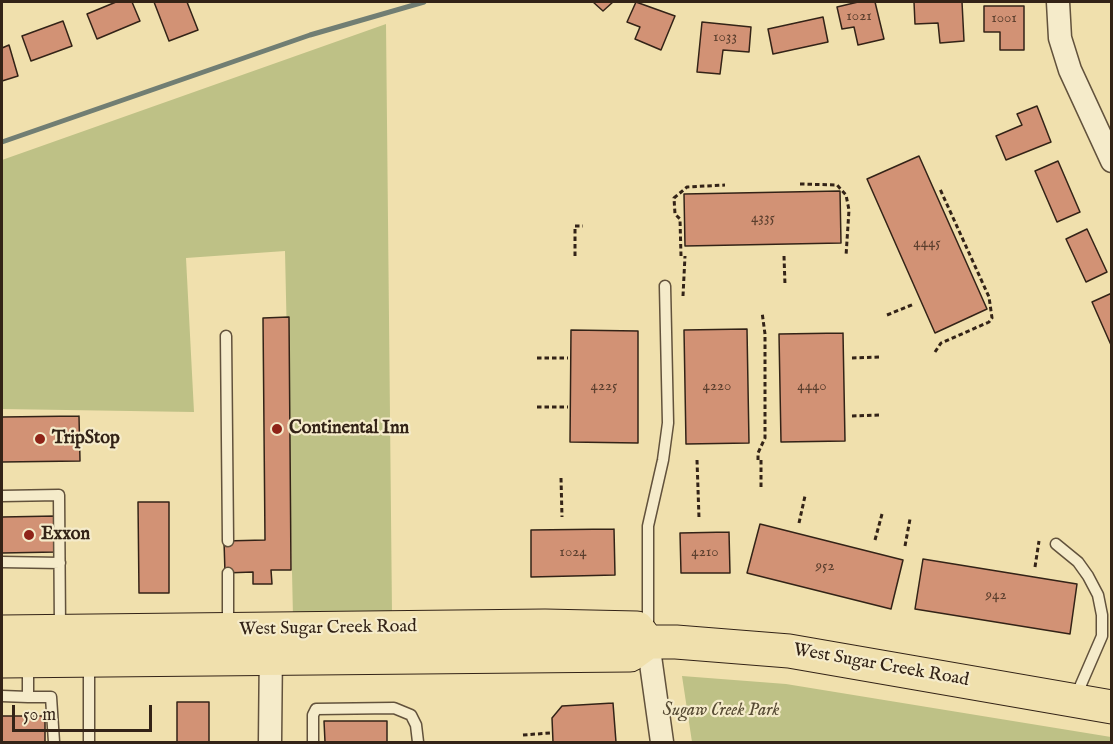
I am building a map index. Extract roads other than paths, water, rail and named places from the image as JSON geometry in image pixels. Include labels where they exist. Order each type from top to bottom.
[{"type":"main road","name":"West Sugar Creek Road","points":[[2,632],[228,630],[271,644]]},
{"type":"main road","name":"West Sugar Creek Road","points":[[15,661],[89,660],[271,644],[630,655],[648,642],[789,651],[1112,707]]},
{"type":"street","points":[[1058,2],[1060,38],[1070,70],[1112,161]]},
{"type":"street","points":[[648,642],[662,742]]},
{"type":"street","points":[[270,742],[271,644]]},
{"type":"lane","points":[[648,642],[648,526],[663,460],[668,423],[665,286]]},
{"type":"lane","points":[[226,336],[228,541]]},
{"type":"lane","points":[[2,496],[59,495],[60,631]]},
{"type":"lane","points":[[1056,544],[1078,562],[1088,576],[1098,595],[1102,615],[1102,636],[1074,699]]},
{"type":"lane","points":[[2,562],[60,563]]},
{"type":"lane","points":[[228,573],[228,630]]},
{"type":"lane","points":[[89,660],[89,742]]},
{"type":"lane","points":[[15,661],[28,697]]},
{"type":"lane","points":[[2,696],[51,697],[54,742]]},
{"type":"lane","points":[[313,742],[313,715],[316,709],[394,708],[411,715],[416,725],[418,742]]},
{"type":"waterway","points":[[2,142],[310,35],[424,2]]},
{"type":"place","name":"Continental Inn","points":[[277,429]]},
{"type":"place","name":"TripStop","points":[[40,439]]},
{"type":"place","name":"Exxon","points":[[29,535]]},
{"type":"park label","name":"Sugaw Creek Park","points":[[721,711]]}]
